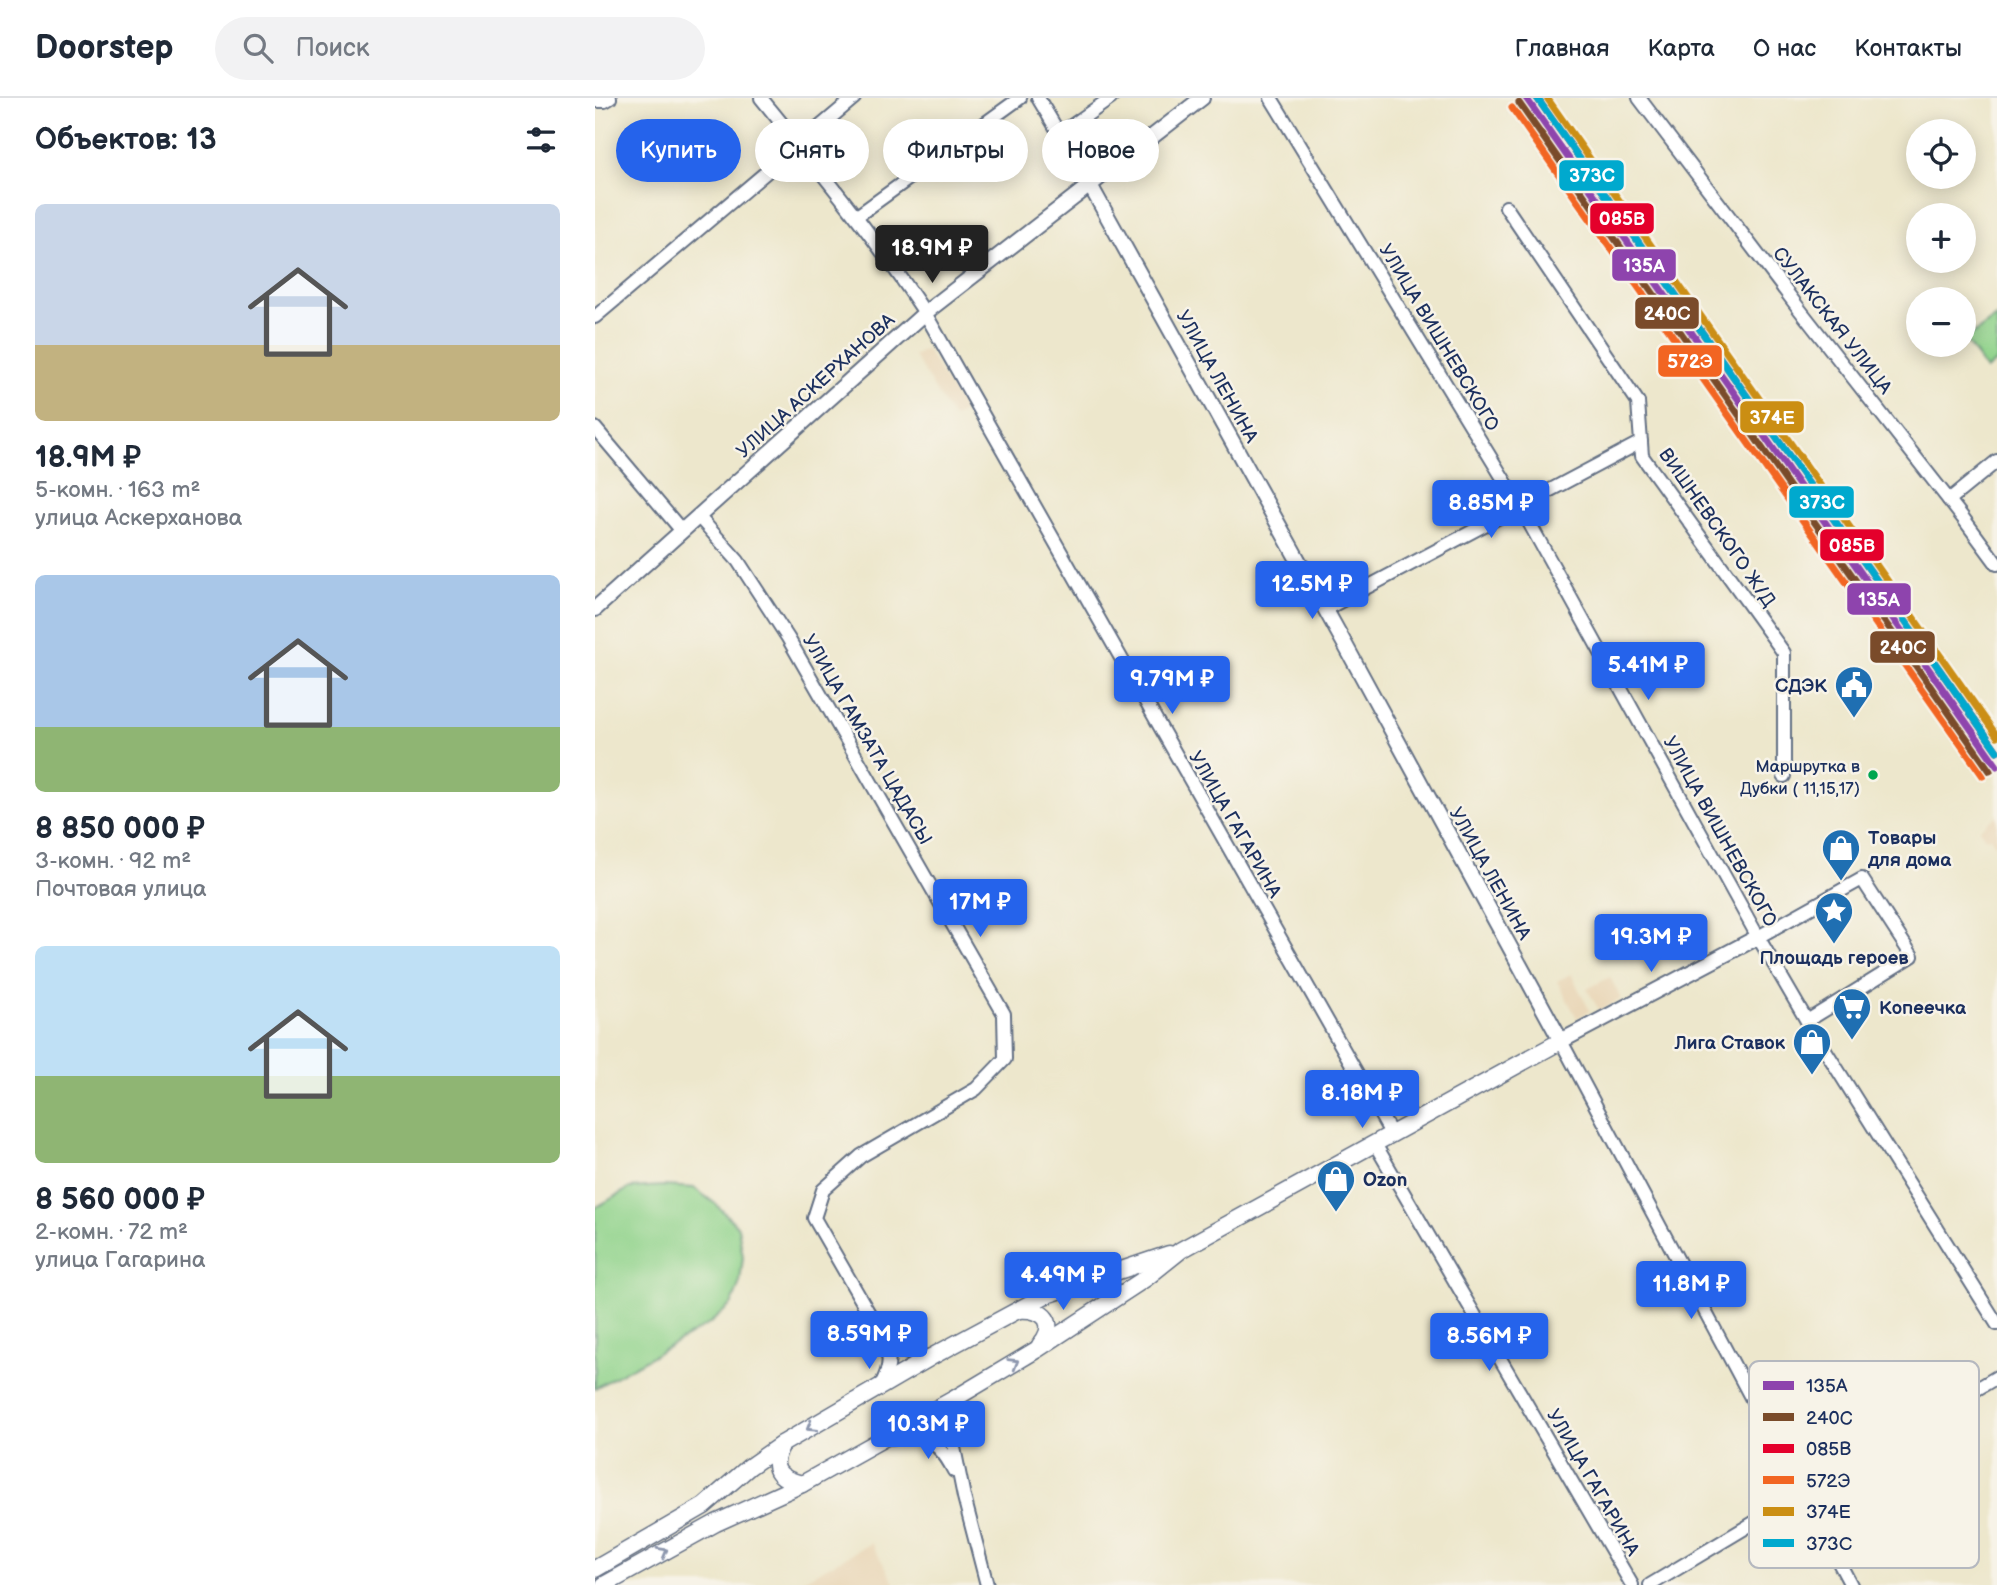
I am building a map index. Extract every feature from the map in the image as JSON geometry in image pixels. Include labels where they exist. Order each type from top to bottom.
[{"type":"main road","points":[[604,1585],[716,1523],[802,1485],[954,1399],[1036,1350],[1146,1278],[1181,1250],[1561,1041]]},
{"type":"main road","points":[[595,1569],[704,1506],[749,1467],[782,1444],[881,1385],[1044,1296],[1181,1250]]},
{"type":"main road","points":[[1019,1310],[1041,1312],[1047,1320],[1049,1329],[1046,1338],[1036,1350]]},
{"type":"main road","points":[[782,1444],[775,1456],[775,1466],[786,1480],[802,1485]]},
{"type":"street","points":[[595,101],[610,98]]},
{"type":"street","name":"УЛИЦА ГАГАРИНА","points":[[761,98],[778,119]]},
{"type":"street","points":[[828,119],[854,98]]},
{"type":"street","points":[[857,216],[1020,98]]},
{"type":"street","points":[[1038,98],[1051,119]]},
{"type":"street","points":[[1081,119],[1111,98]]},
{"type":"street","name":"УЛИЦА АСКЕРХАНОВА","points":[[595,609],[925,313],[1202,98]]},
{"type":"street","name":"УЛИЦА ВИШНЕВСКОГО","points":[[1271,98],[1520,506],[1807,1021],[1997,1324]]},
{"type":"street","name":"СУЛАКСКАЯ УЛИЦА","points":[[1639,98],[1997,564]]},
{"type":"street","points":[[595,317],[755,181]]},
{"type":"street","name":"УЛИЦА ГАГАРИНА","points":[[829,182],[894,265],[925,313],[1392,1135]]},
{"type":"street","name":"УЛИЦА ЛЕНИНА","points":[[1090,185],[1561,1041],[1749,1395]]},
{"type":"street","name":"ВИШНЕВСКОГО Ж/Д","points":[[1506,207],[1638,402],[1642,456],[1784,653],[1784,776]]},
{"type":"street","points":[[595,428],[682,531]]},
{"type":"street","points":[[1325,609],[1641,442]]},
{"type":"street","points":[[1949,500],[1997,460]]},
{"type":"street","name":"УЛИЦА ГАМЗАТА ЦАДАСЫ","points":[[698,516],[739,561],[788,638],[1004,1014],[1005,1059],[976,1089],[861,1156],[823,1190],[814,1218],[882,1336]]},
{"type":"street","points":[[1561,1041],[1862,879],[1912,956],[1807,1021]]},
{"type":"street","name":"УЛИЦА ГАГАРИНА","points":[[1375,1144],[1632,1585]]},
{"type":"street","points":[[882,1336],[900,1350],[917,1356],[932,1357]]},
{"type":"street","points":[[881,1385],[889,1371],[890,1356],[882,1336]]},
{"type":"street","points":[[1979,1388],[1997,1377]]},
{"type":"street","points":[[954,1399],[949,1423],[964,1497],[987,1585]]},
{"type":"street","points":[[882,1439],[915,1436],[939,1448],[948,1458],[964,1497]]},
{"type":"street","points":[[1650,1585],[1749,1525]]},
{"type":"street","name":"УЛИЦА ЛЕНИНА","points":[[1842,1568],[1851,1585]]},
{"type":"shaded area","points":[[926,349],[964,411],[953,418],[914,356]]},
{"type":"shaded area","points":[[1997,816],[1997,847],[1990,837],[1986,839],[1979,829]]},
{"type":"shaded area","points":[[1752,869],[1775,912],[1757,922],[1733,879]]},
{"type":"shaded area","points":[[1571,974],[1590,1011],[1577,1018],[1557,981]]},
{"type":"shaded area","points":[[1610,977],[1621,999],[1599,1010],[1587,989]]},
{"type":"shaded area","points":[[871,1543],[896,1585],[794,1585]]},
{"type":"green space","points":[[1997,317],[1997,361],[1986,370],[1976,356],[1976,332]]},
{"type":"green space","points":[[630,1188],[694,1188],[717,1205],[738,1227],[743,1257],[740,1282],[732,1304],[709,1324],[595,1388],[595,1208]]},
{"type":"transit line","name":"135А","points":[[1526,98],[1997,766]]},
{"type":"transit line","name":"085В","points":[[1537,98],[1997,751]]},
{"type":"transit line","name":"373C","points":[[1537,98],[1997,751]]},
{"type":"transit line","name":"374Е","points":[[1547,98],[1997,736]]},
{"type":"transit line","name":"240С","points":[[1519,103],[1990,771]]},
{"type":"transit line","name":"572Э","points":[[1512,108],[1983,776]]},
{"type":"place","name":"СДЭК","points":[[1854,719]]},
{"type":"place","name":"Маршрутка в Дубки ( 11,15,17)","points":[[1873,775]]},
{"type":"place","name":"Товары для дома","points":[[1841,882]]},
{"type":"place","name":"Площадь героев","points":[[1834,945]]},
{"type":"place","name":"Копеечка","points":[[1852,1041]]},
{"type":"place","name":"Лига Ставок","points":[[1812,1076]]},
{"type":"place","name":"Ozon","points":[[1336,1213]]}]
